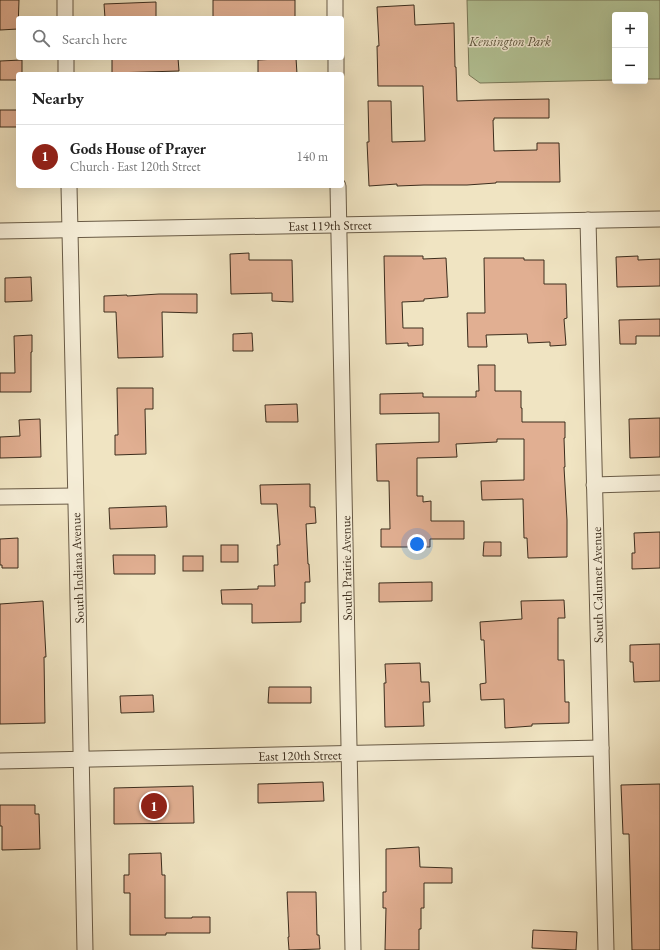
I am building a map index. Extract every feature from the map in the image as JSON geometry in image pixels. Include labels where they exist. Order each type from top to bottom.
[{"type":"street","points":[[65,0],[65,16]]},
{"type":"street","points":[[335,0],[335,16]]},
{"type":"street","points":[[66,60],[66,72]]},
{"type":"street","points":[[336,60],[336,72]]},
{"type":"street","name":"South Indiana Avenue","points":[[69,188],[85,950]]},
{"type":"street","name":"South Prairie Avenue","points":[[338,188],[354,950]]},
{"type":"street","name":"East 119th Street","points":[[0,231],[660,219]]},
{"type":"street","name":"South Calumet Avenue","points":[[588,220],[606,950]]},
{"type":"street","points":[[594,485],[660,483]]},
{"type":"street","points":[[0,497],[75,496]]},
{"type":"street","name":"East 120th Street","points":[[0,761],[601,748]]},
{"type":"green space","name":"Kensington Park","points":[[467,0],[660,0],[660,79],[648,79],[648,12],[612,12],[612,80],[480,83],[469,75]]},
{"type":"building","points":[[0,0],[19,0],[18,16],[16,16],[16,29],[0,30]]},
{"type":"building","points":[[213,0],[295,0],[295,16],[213,16]]},
{"type":"building","points":[[156,2],[156,16],[105,16],[104,4]]},
{"type":"building","points":[[414,5],[415,25],[454,23],[457,101],[549,99],[549,118],[494,118],[494,151],[537,150],[537,143],[559,143],[560,182],[496,182],[467,185],[397,186],[397,184],[369,186],[367,142],[369,142],[368,101],[391,101],[392,142],[425,141],[423,86],[378,86],[377,46],[379,46],[377,7]]},
{"type":"building","points":[[22,60],[22,72],[16,72],[16,80],[0,80],[0,61]]},
{"type":"building","points":[[112,60],[178,60],[179,71],[112,72]]},
{"type":"building","points":[[258,60],[296,60],[297,72],[258,72]]},
{"type":"building","points":[[0,110],[16,110],[16,127],[0,127]]},
{"type":"building","points":[[249,253],[249,260],[292,260],[293,302],[272,301],[272,293],[231,294],[230,254]]},
{"type":"building","points":[[384,256],[423,256],[423,259],[446,258],[448,297],[424,299],[424,301],[402,302],[403,328],[423,328],[423,345],[408,346],[408,343],[386,344]]},
{"type":"building","points":[[638,256],[638,260],[660,259],[660,286],[617,287],[616,257]]},
{"type":"building","points":[[484,258],[524,258],[524,260],[544,260],[544,284],[566,284],[567,318],[564,319],[566,345],[550,346],[550,342],[528,343],[527,334],[486,335],[487,347],[468,347],[467,313],[485,313]]},
{"type":"building","points":[[31,277],[32,301],[5,302],[5,278]]},
{"type":"building","points":[[197,294],[197,313],[162,312],[163,357],[118,358],[116,312],[104,312],[104,296]]},
{"type":"building","points":[[660,319],[660,336],[636,336],[636,344],[620,344],[619,320]]},
{"type":"building","points":[[252,333],[253,351],[233,351],[233,334]]},
{"type":"building","points":[[32,335],[31,392],[0,392],[0,373],[15,373],[14,336]]},
{"type":"building","points":[[478,365],[495,365],[495,391],[521,391],[522,422],[565,422],[564,467],[567,520],[567,557],[528,558],[527,538],[524,538],[523,499],[482,500],[481,481],[524,480],[524,439],[497,439],[497,442],[456,444],[457,457],[417,458],[417,496],[423,496],[423,502],[431,501],[431,521],[464,521],[464,539],[430,539],[430,547],[381,547],[381,529],[390,529],[389,481],[377,481],[376,444],[439,442],[439,413],[380,414],[380,394],[423,393],[423,397],[476,397],[476,391],[479,391]]},
{"type":"building","points":[[117,388],[153,388],[153,409],[145,409],[146,454],[115,455],[115,435],[118,435]]},
{"type":"building","points":[[297,404],[298,422],[266,422],[265,405]]},
{"type":"building","points":[[660,418],[660,457],[630,458],[629,419]]},
{"type":"building","points":[[40,419],[41,457],[0,458],[0,437],[20,436],[19,420]]},
{"type":"building","points":[[310,484],[310,507],[315,507],[316,523],[306,524],[310,582],[305,582],[305,603],[301,603],[301,622],[252,623],[252,604],[222,604],[221,590],[258,589],[258,586],[275,586],[274,565],[278,565],[277,545],[280,545],[277,504],[261,504],[260,485]]},
{"type":"building","points":[[166,506],[167,527],[110,529],[109,508]]},
{"type":"building","points":[[660,532],[660,568],[632,569],[632,553],[635,553],[634,533]]},
{"type":"building","points":[[18,538],[18,568],[2,568],[2,565],[0,565],[0,539]]},
{"type":"building","points":[[484,542],[501,542],[501,556],[483,556]]},
{"type":"building","points":[[221,545],[238,545],[238,562],[221,562]]},
{"type":"building","points":[[113,555],[155,555],[155,574],[114,574]]},
{"type":"building","points":[[183,556],[203,556],[203,571],[183,571]]},
{"type":"building","points":[[432,582],[432,601],[379,602],[379,583]]},
{"type":"building","points":[[564,600],[565,618],[558,618],[558,660],[564,660],[565,702],[569,702],[569,723],[532,724],[532,726],[505,728],[504,699],[481,700],[480,684],[486,683],[484,640],[481,640],[480,622],[522,619],[521,601]]},
{"type":"building","points":[[43,601],[46,657],[44,657],[45,723],[0,724],[0,604]]},
{"type":"building","points":[[660,644],[660,681],[634,682],[633,662],[630,662],[630,645]]},
{"type":"building","points":[[420,663],[421,682],[429,682],[430,702],[423,702],[424,726],[385,727],[385,664]]},
{"type":"building","points":[[269,687],[311,687],[311,703],[268,703]]},
{"type":"building","points":[[153,695],[154,712],[121,713],[120,696]]},
{"type":"building","points":[[323,782],[324,801],[258,803],[258,784]]},
{"type":"building","points":[[660,784],[660,950],[632,950],[629,834],[623,834],[621,785]]},
{"type":"building","points":[[193,786],[194,823],[114,824],[114,788]]},
{"type":"building","points":[[0,805],[35,805],[35,814],[39,814],[40,849],[2,850]]},
{"type":"building","points":[[419,847],[420,867],[452,868],[452,883],[424,883],[424,908],[421,908],[419,950],[385,950],[386,908],[383,908],[383,892],[386,892],[386,849]]},
{"type":"building","points":[[161,853],[162,875],[165,875],[165,918],[210,917],[210,933],[130,935],[130,893],[124,893],[124,875],[129,875],[129,854]]},
{"type":"building","points":[[287,892],[316,892],[317,935],[319,935],[320,949],[289,950]]},
{"type":"building","points":[[533,930],[577,932],[576,950],[532,948]]},
{"type":"place","name":"Gods House of Prayer","points":[[154,806]]}]
